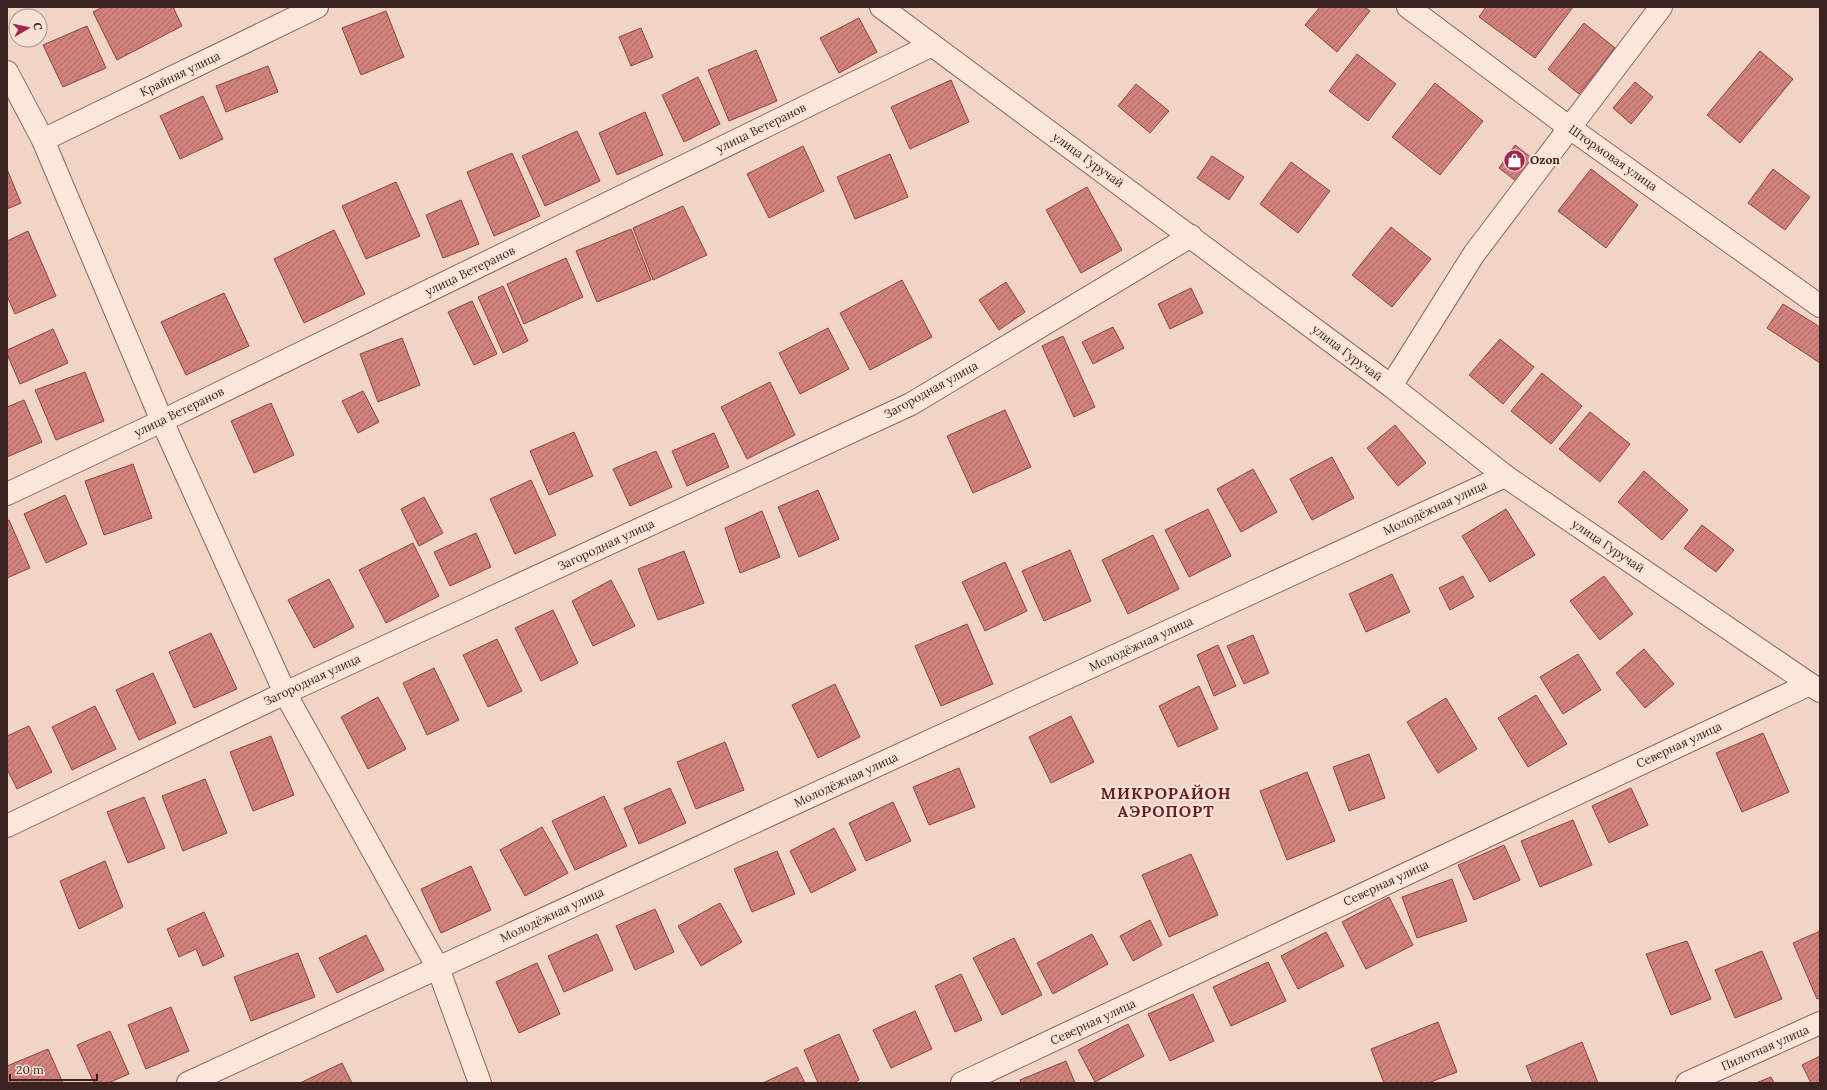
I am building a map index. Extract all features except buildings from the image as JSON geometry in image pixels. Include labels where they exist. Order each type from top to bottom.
[{"type":"street","name":"Крайняя улица","points":[[43,140],[317,7]]},
{"type":"street","name":"улица Гуручай","points":[[881,7],[1391,386],[1505,476],[1815,688]]},
{"type":"street","name":"Штормовая улица","points":[[1408,7],[1570,128],[1820,306]]},
{"type":"street","points":[[1391,386],[1474,254],[1661,7]]},
{"type":"street","name":"улица Ветеранов","points":[[7,494],[162,421],[932,45]]},
{"type":"street","points":[[7,72],[43,140],[162,421],[285,693],[438,968],[480,1083]]},
{"type":"street","name":"Загородная улица","points":[[7,826],[285,693],[911,404],[1191,236]]},
{"type":"street","name":"Молодёжная улица","points":[[188,1083],[1505,476]]},
{"type":"street","name":"Северная улица","points":[[962,1083],[1815,688]]},
{"type":"street","name":"Пилотная улица","points":[[1687,1083],[1820,1023]]},
{"type":"place","name":"Ozon","points":[[1515,160]]},
{"type":"district","name":"МИКРОРАЙОН АЭРОПОРТ","points":[[1166,802]]}]
